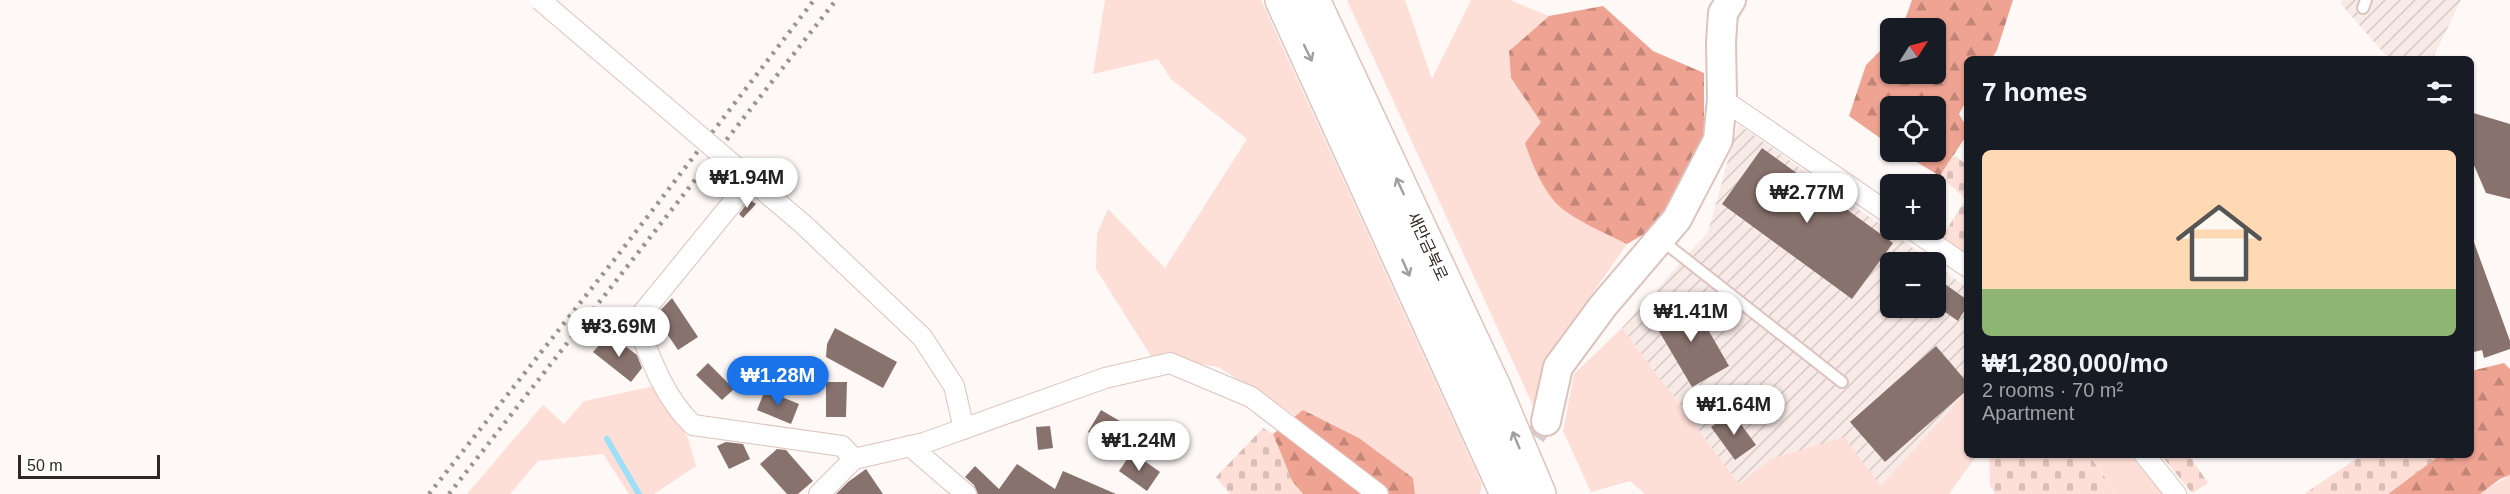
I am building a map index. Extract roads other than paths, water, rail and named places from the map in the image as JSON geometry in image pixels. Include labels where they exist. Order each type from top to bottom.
[{"type":"highway","name":"새만금북로","points":[[1282,0],[1507,494]]},
{"type":"highway","name":"새만금북로","points":[[1313,0],[1493,385],[1539,494]]},
{"type":"street","points":[[540,0],[804,225],[922,337],[954,386],[964,429]]},
{"type":"street","points":[[1546,421],[1558,366],[1603,306],[1677,219],[1718,140],[1722,99],[1721,42],[1724,13],[1731,0]]},
{"type":"street","points":[[1722,99],[1880,207]]},
{"type":"street","points":[[751,180],[636,321],[655,369],[681,414],[693,425],[842,446],[854,459]]},
{"type":"street","points":[[1928,240],[1964,265]]},
{"type":"street","points":[[819,494],[854,459],[910,446],[964,429],[1105,378],[1170,363],[1251,398],[1378,494]]},
{"type":"street","points":[[910,446],[966,494]]},
{"type":"street","points":[[2147,458],[2176,494]]},
{"type":"lane","points":[[1660,239],[1842,382]]},
{"type":"waterway","points":[[607,439],[639,494]]},
{"type":"tunnel","points":[[1518,461],[1546,421]]},
{"type":"railway","points":[[429,494],[618,255],[814,0]]},
{"type":"railway","points":[[449,494],[836,0]]}]
